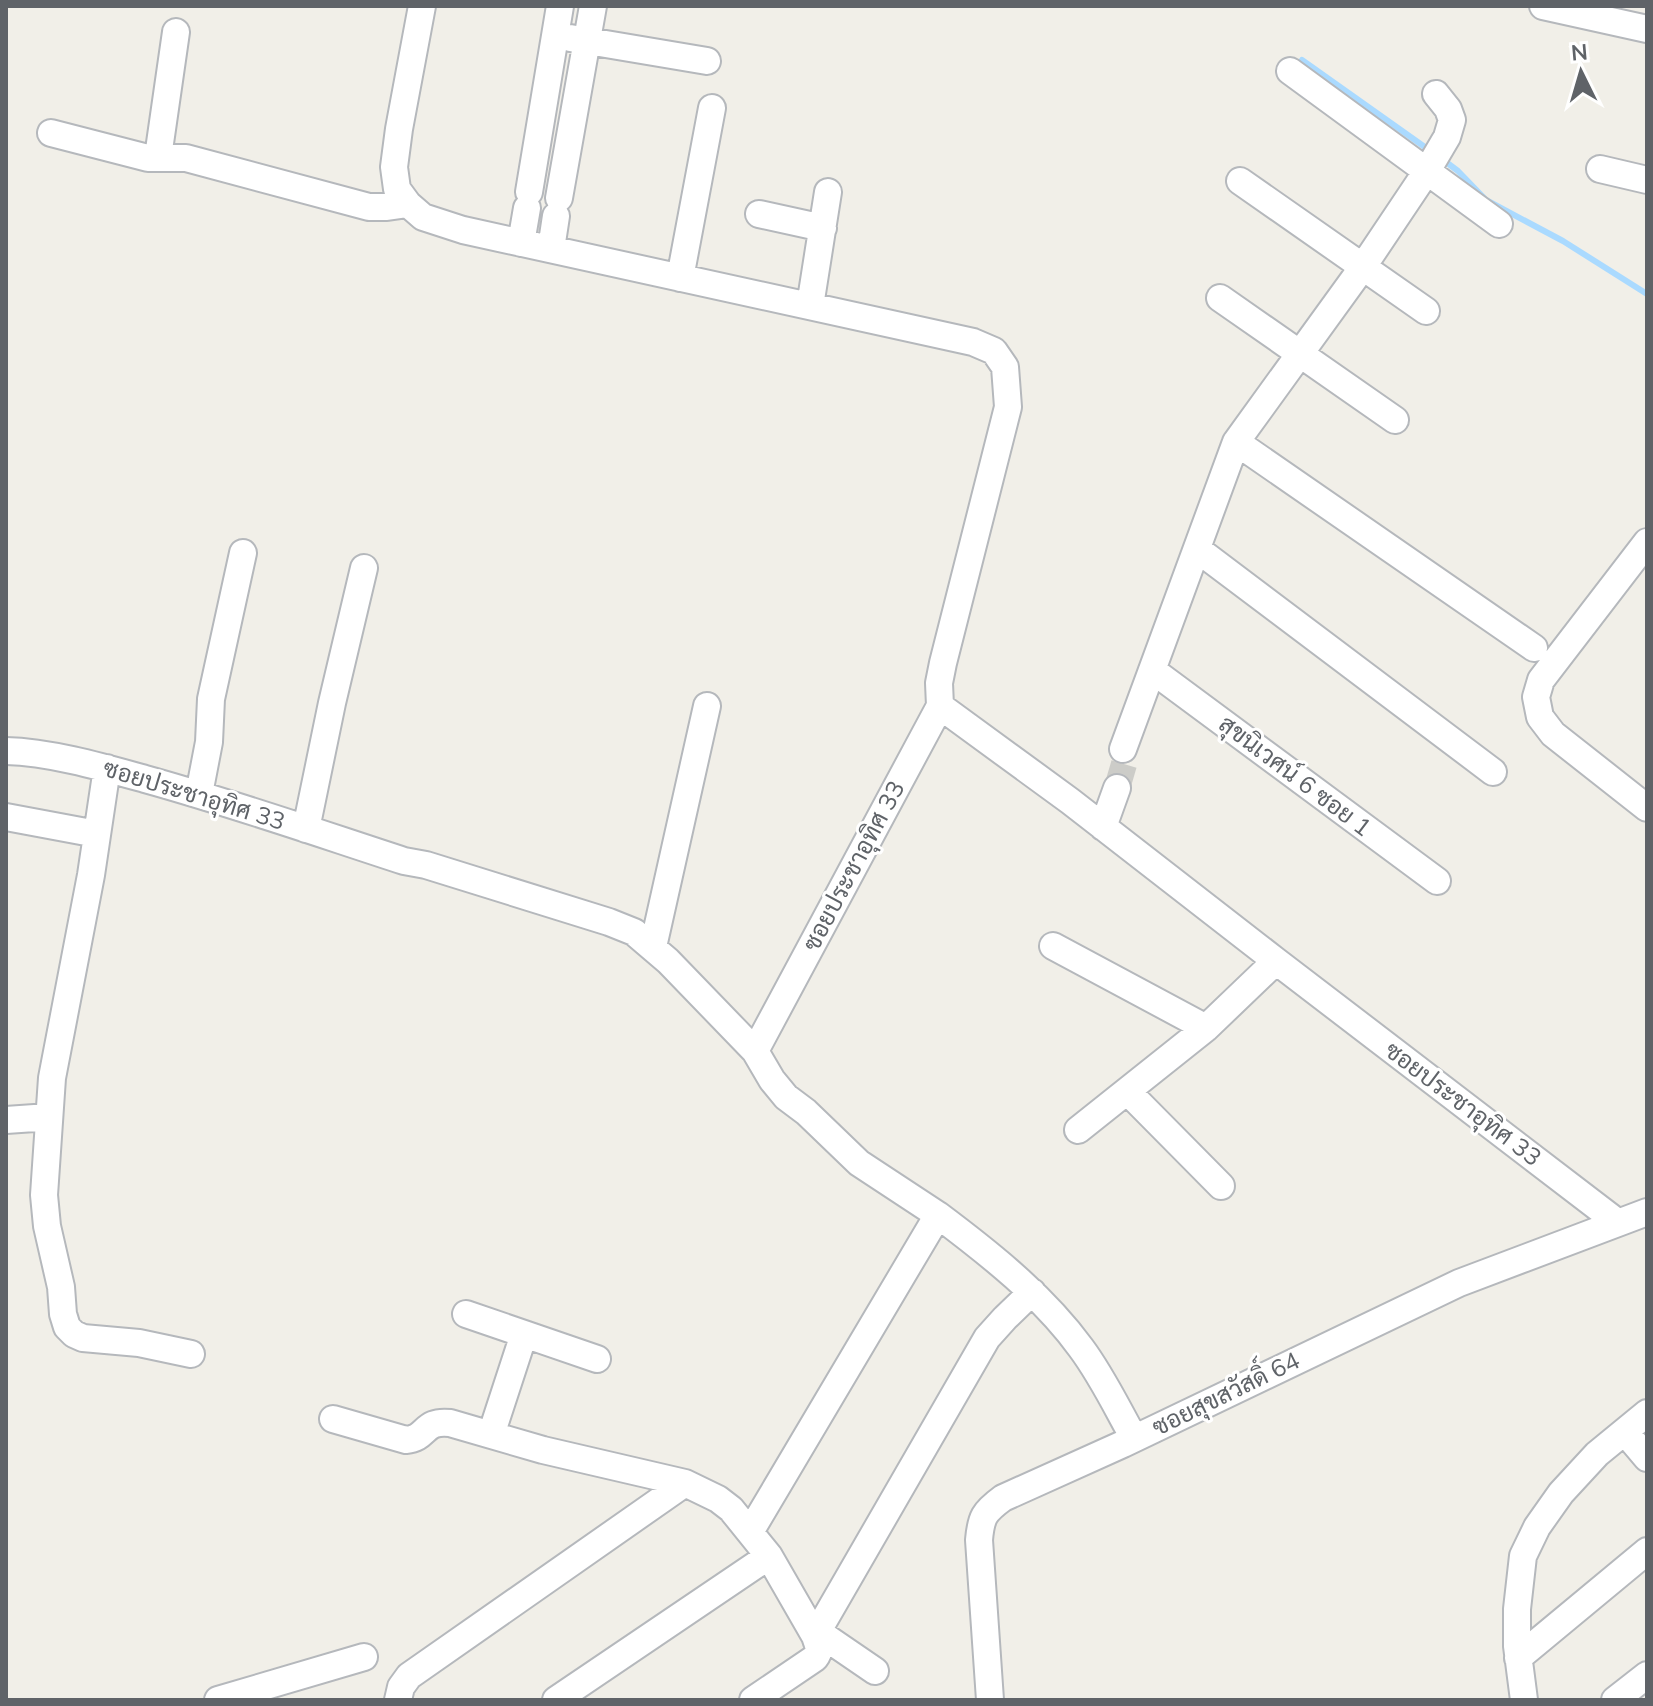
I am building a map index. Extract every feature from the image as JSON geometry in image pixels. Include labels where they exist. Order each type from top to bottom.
[{"type":"street","points":[[422,6],[394,167],[397,189],[423,217],[463,230],[973,342],[994,351],[1005,367],[1008,407],[943,663],[939,683],[940,706]]},
{"type":"street","points":[[521,243],[560,6]]},
{"type":"street","points":[[551,249],[593,6]]},
{"type":"street","points":[[1543,6],[1647,29]]},
{"type":"street","points":[[158,157],[176,32]]},
{"type":"street","points":[[555,35],[707,61]]},
{"type":"street","points":[[1290,71],[1436,155],[1499,224]]},
{"type":"street","points":[[1097,823],[1236,442],[1362,268],[1436,155],[1452,120],[1436,94]]},
{"type":"street","points":[[680,278],[712,108]]},
{"type":"street","points":[[51,133],[148,158],[186,158],[369,207],[408,204]]},
{"type":"street","points":[[1600,169],[1647,180]]},
{"type":"street","points":[[1240,181],[1426,311]]},
{"type":"street","points":[[530,191],[559,197]]},
{"type":"street","points":[[810,306],[828,192]]},
{"type":"street","points":[[759,214],[823,228]]},
{"type":"street","points":[[1220,298],[1395,420]]},
{"type":"street","points":[[1236,442],[1534,648]]},
{"type":"street","points":[[1647,542],[1541,680],[1536,697],[1540,717],[1553,734],[1647,808]]},
{"type":"street","points":[[1197,549],[1493,772]]},
{"type":"street","points":[[199,794],[209,742],[211,699],[243,553]]},
{"type":"street","points":[[306,829],[364,568]]},
{"type":"street","name":"สุขนิเวศน์ 6 ซอย 1","points":[[1152,670],[1437,881]]},
{"type":"street","points":[[653,947],[707,706]]},
{"type":"street","name":"ซอยประชาอุทิศ 33","points":[[6,751],[107,768],[199,794],[634,932],[653,947],[755,1051],[940,706],[1617,1222]]},
{"type":"street","points":[[107,768],[76,960],[52,1078],[44,1195],[47,1226],[61,1287],[63,1314],[67,1327],[74,1334],[83,1338],[139,1343],[191,1354]]},
{"type":"street","points":[[6,817],[97,834]]},
{"type":"street","points":[[1053,946],[1206,1028]]},
{"type":"street","points":[[1078,1130],[1206,1028],[1276,961]]},
{"type":"street","points":[[755,1051],[786,1097],[859,1163],[981,1247],[1032,1292],[1090,1361],[1134,1438]]},
{"type":"street","points":[[1127,1091],[1221,1186]]},
{"type":"street","points":[[6,1120],[49,1117]]},
{"type":"street","name":"ซอยสุขสวัสดิ์ 64","points":[[990,1700],[979,1540],[981,1519],[988,1509],[1003,1498],[1459,1283],[1647,1212]]},
{"type":"street","points":[[750,1532],[938,1215]]},
{"type":"street","points":[[817,1634],[987,1338],[1032,1292]]},
{"type":"street","points":[[466,1314],[597,1359]]},
{"type":"street","points":[[491,1435],[524,1334]]},
{"type":"street","points":[[1524,1700],[1518,1658],[1517,1609],[1523,1556],[1537,1527],[1561,1493],[1597,1454],[1647,1413]]},
{"type":"street","points":[[333,1419],[406,1440],[417,1438],[437,1422],[450,1423],[543,1450],[685,1483],[718,1499],[731,1509],[769,1556],[817,1634],[819,1653],[815,1658],[753,1700]]},
{"type":"street","points":[[1625,1432],[1647,1458]]},
{"type":"street","points":[[398,1700],[401,1687],[409,1676],[685,1483]]},
{"type":"street","points":[[1518,1658],[1647,1551]]},
{"type":"street","points":[[556,1700],[769,1556]]},
{"type":"street","points":[[817,1634],[875,1671]]},
{"type":"street","points":[[230,1698],[364,1657]]},
{"type":"street","points":[[1615,1700],[1647,1675]]},
{"type":"waterway","points":[[1302,60],[1429,150]]},
{"type":"waterway","points":[[1442,159],[1486,200],[1563,241],[1647,294]]},
{"type":"tunnel","points":[[1117,788],[1124,764]]}]
